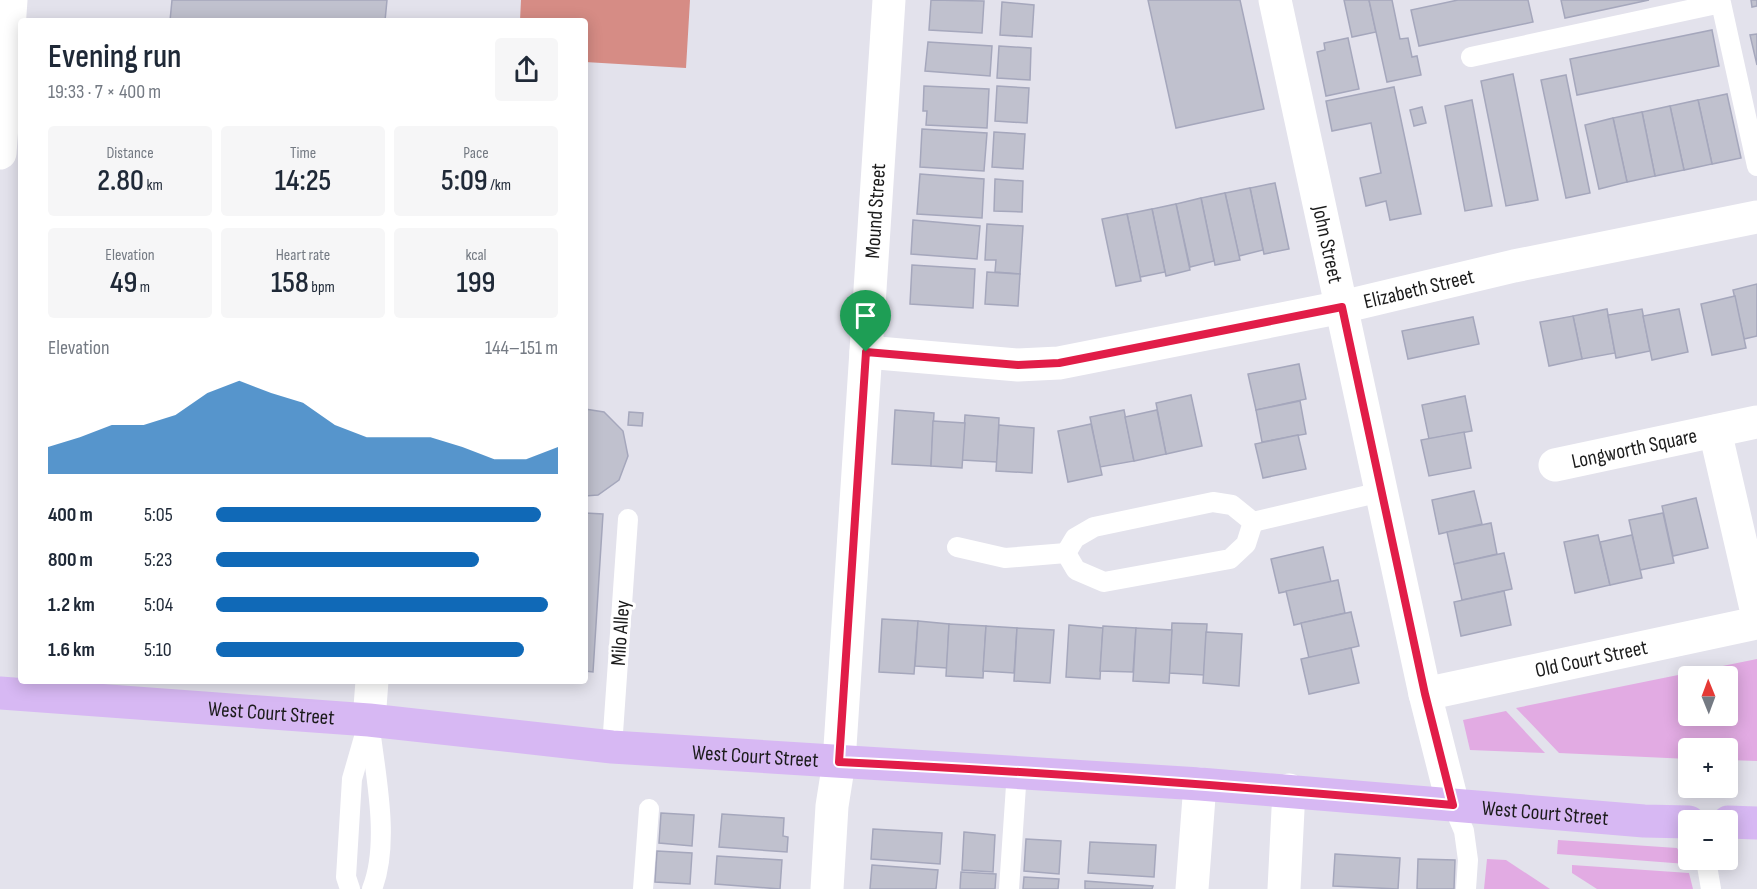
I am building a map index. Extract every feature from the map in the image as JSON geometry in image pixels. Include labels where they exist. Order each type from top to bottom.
[{"type":"street","points":[[0,153],[11,0]]},
{"type":"street","name":"Mound Street","points":[[826,889],[832,806],[839,762],[889,0]]},
{"type":"street","name":"John Street","points":[[1275,0],[1425,694],[1453,805]]},
{"type":"street","name":"Elizabeth Street","points":[[866,352],[1018,365],[1059,363],[1342,307],[1514,266],[1757,218]]},
{"type":"street","name":"Longworth Square","points":[[1555,465],[1757,422]]},
{"type":"street","name":"Longworth Square","points":[[1715,431],[1757,612]]},
{"type":"street","name":"Old Court Street","points":[[1425,694],[1757,623]]},
{"type":"street","points":[[369,720],[372,684]]},
{"type":"street","name":"West Court Street","points":[[0,693],[369,720],[612,747],[1289,790],[1678,822]]},
{"type":"street","points":[[1192,889],[1200,784]]},
{"type":"street","points":[[1284,889],[1289,790]]},
{"type":"street","points":[[1738,822],[1757,823]]},
{"type":"lane","points":[[1471,57],[1721,3],[1757,166]]},
{"type":"lane","points":[[1253,522],[1381,492]]},
{"type":"lane","points":[[1066,553],[1075,538],[1095,527],[1212,502],[1232,505],[1253,522]]},
{"type":"lane","name":"Milo Alley","points":[[612,747],[628,519]]},
{"type":"lane","points":[[1066,553],[1076,570],[1104,582],[1230,559],[1246,544],[1253,522]]},
{"type":"lane","points":[[957,548],[1005,558],[1066,553]]},
{"type":"lane","points":[[350,889],[346,877],[352,779],[369,720]]},
{"type":"lane","points":[[369,720],[381,815],[378,874],[372,889]]},
{"type":"lane","points":[[1009,889],[1017,771]]},
{"type":"lane","points":[[1453,805],[1464,831],[1468,861],[1466,889]]},
{"type":"lane","points":[[643,889],[649,809]]},
{"type":"lane","points":[[1708,870],[1711,889]]},
{"type":"shaded area","points":[[521,0],[690,0],[686,68],[588,62],[588,18],[520,18]]},
{"type":"shaded area","points":[[1757,659],[1757,761],[1738,760],[1738,738],[1678,738],[1678,758],[1559,753],[1516,708],[1678,675],[1678,726],[1738,726],[1738,666],[1723,666]]},
{"type":"shaded area","points":[[1506,711],[1545,753],[1470,750],[1463,720]]},
{"type":"shaded area","points":[[1558,840],[1677,848],[1678,863],[1557,854]]},
{"type":"shaded area","points":[[1487,859],[1506,860],[1550,889],[1484,889]]},
{"type":"shaded area","points":[[1572,865],[1689,873],[1693,889],[1597,889],[1572,873]]},
{"type":"building","points":[[172,0],[387,0],[385,18],[170,18]]},
{"type":"building","points":[[931,0],[984,1],[982,33],[929,30]]},
{"type":"building","points":[[1148,0],[1240,0],[1264,109],[1176,128]]},
{"type":"building","points":[[1344,0],[1369,0],[1376,32],[1352,37]]},
{"type":"building","points":[[1369,0],[1392,0],[1400,39],[1408,38],[1412,57],[1417,56],[1421,75],[1387,82]]},
{"type":"building","points":[[1458,0],[1528,0],[1533,22],[1419,46],[1411,10]]},
{"type":"building","points":[[1561,0],[1649,0],[1565,18]]},
{"type":"building","points":[[1751,0],[1757,0],[1757,6],[1752,7]]},
{"type":"building","points":[[1002,2],[1034,5],[1032,37],[1000,35]]},
{"type":"building","points":[[1712,30],[1719,66],[1577,95],[1570,59]]},
{"type":"building","points":[[1757,34],[1757,65],[1750,35]]},
{"type":"building","points":[[1348,38],[1359,89],[1326,96],[1317,52],[1325,50],[1324,43]]},
{"type":"building","points":[[928,42],[992,46],[990,76],[925,71]]},
{"type":"building","points":[[999,46],[1031,48],[1030,80],[997,78]]},
{"type":"building","points":[[1513,74],[1538,200],[1506,206],[1481,81]]},
{"type":"building","points":[[1566,75],[1590,193],[1566,198],[1541,80]]},
{"type":"building","points":[[924,86],[989,89],[987,128],[926,125],[927,111],[923,111]]},
{"type":"building","points":[[997,86],[1029,88],[1027,123],[995,121]]},
{"type":"building","points":[[1394,87],[1421,214],[1390,220],[1386,201],[1366,206],[1360,178],[1381,173],[1371,123],[1332,131],[1326,101]]},
{"type":"building","points":[[1727,94],[1741,158],[1712,164],[1698,100]]},
{"type":"building","points":[[1472,100],[1492,206],[1465,211],[1445,106]]},
{"type":"building","points":[[1698,100],[1712,164],[1684,170],[1670,106]]},
{"type":"building","points":[[1670,106],[1684,170],[1655,176],[1642,112]]},
{"type":"building","points":[[1422,107],[1426,123],[1414,126],[1410,110]]},
{"type":"building","points":[[1642,112],[1655,176],[1627,182],[1613,118]]},
{"type":"building","points":[[1613,118],[1627,182],[1599,189],[1585,125]]},
{"type":"building","points":[[922,129],[987,133],[984,171],[920,167]]},
{"type":"building","points":[[994,132],[1025,134],[1023,169],[992,167]]},
{"type":"building","points":[[920,174],[984,179],[982,218],[917,214]]},
{"type":"building","points":[[995,179],[1023,181],[1022,212],[994,211]]},
{"type":"building","points":[[1275,183],[1289,249],[1264,254],[1250,188]]},
{"type":"building","points":[[1250,188],[1263,250],[1239,256],[1225,193]]},
{"type":"building","points":[[1225,193],[1240,260],[1215,265],[1201,198]]},
{"type":"building","points":[[1201,198],[1214,261],[1190,267],[1176,204]]},
{"type":"building","points":[[1176,204],[1190,270],[1166,276],[1152,209]]},
{"type":"building","points":[[1152,209],[1165,272],[1140,277],[1127,214]]},
{"type":"building","points":[[1127,214],[1141,281],[1116,286],[1102,219]]},
{"type":"building","points":[[913,220],[980,226],[977,259],[911,254]]},
{"type":"building","points":[[987,224],[1023,226],[1020,274],[995,272],[996,260],[985,260]]},
{"type":"building","points":[[912,265],[975,269],[973,308],[910,304]]},
{"type":"building","points":[[987,272],[1020,274],[1018,306],[985,304]]},
{"type":"building","points":[[1757,284],[1757,336],[1744,339],[1733,290]]},
{"type":"building","points":[[1735,296],[1746,348],[1712,355],[1701,304]]},
{"type":"building","points":[[1607,309],[1615,353],[1582,359],[1573,316]]},
{"type":"building","points":[[1642,309],[1650,351],[1616,358],[1608,315]]},
{"type":"building","points":[[1679,309],[1688,352],[1652,360],[1643,316]]},
{"type":"building","points":[[1573,316],[1582,359],[1549,366],[1540,322]]},
{"type":"building","points":[[1473,317],[1479,344],[1408,359],[1402,331]]},
{"type":"building","points":[[1299,364],[1306,399],[1256,410],[1248,374]]},
{"type":"building","points":[[1191,395],[1202,446],[1166,454],[1156,403]]},
{"type":"building","points":[[1465,396],[1472,431],[1429,439],[1422,405]]},
{"type":"building","points":[[1300,401],[1306,434],[1262,442],[1256,410]]},
{"type":"building","points":[[588,409],[604,412],[623,431],[628,456],[619,480],[598,495],[588,496]]},
{"type":"building","points":[[895,410],[934,413],[931,466],[892,464]]},
{"type":"building","points":[[1124,410],[1134,461],[1100,467],[1090,417]]},
{"type":"building","points":[[1157,410],[1166,454],[1134,461],[1125,417]]},
{"type":"building","points":[[629,412],[643,413],[642,426],[628,425]]},
{"type":"building","points":[[965,415],[999,418],[997,462],[962,460]]},
{"type":"building","points":[[933,421],[965,423],[962,468],[931,466]]},
{"type":"building","points":[[1091,424],[1102,475],[1068,482],[1058,431]]},
{"type":"building","points":[[999,425],[1034,428],[1032,473],[996,471]]},
{"type":"building","points":[[1464,432],[1471,468],[1429,476],[1421,440]]},
{"type":"building","points":[[1298,435],[1306,469],[1263,478],[1255,444]]},
{"type":"building","points":[[1474,491],[1482,524],[1439,534],[1432,500]]},
{"type":"building","points":[[1696,498],[1708,548],[1673,556],[1662,506]]},
{"type":"building","points":[[588,513],[603,514],[593,672],[588,671]]},
{"type":"building","points":[[1663,513],[1674,563],[1640,570],[1629,520]]},
{"type":"building","points":[[1491,523],[1497,554],[1454,564],[1447,532]]},
{"type":"building","points":[[1598,535],[1610,585],[1575,593],[1564,542]]},
{"type":"building","points":[[1632,535],[1642,578],[1610,585],[1600,542]]},
{"type":"building","points":[[1323,547],[1331,582],[1279,593],[1271,559]]},
{"type":"building","points":[[1504,553],[1512,589],[1462,600],[1454,564]]},
{"type":"building","points":[[1338,580],[1345,613],[1294,625],[1286,591]]},
{"type":"building","points":[[1504,591],[1511,625],[1461,636],[1454,602]]},
{"type":"building","points":[[1351,612],[1359,646],[1309,658],[1301,623]]},
{"type":"building","points":[[882,619],[918,621],[914,674],[879,672]]},
{"type":"building","points":[[918,621],[949,624],[947,668],[915,666]]},
{"type":"building","points":[[1172,623],[1207,624],[1204,675],[1169,673]]},
{"type":"building","points":[[949,624],[986,626],[983,678],[946,676]]},
{"type":"building","points":[[1069,625],[1103,628],[1100,679],[1066,677]]},
{"type":"building","points":[[986,626],[1017,628],[1014,673],[983,671]]},
{"type":"building","points":[[1103,626],[1136,628],[1133,672],[1100,671]]},
{"type":"building","points":[[1017,628],[1054,630],[1050,683],[1014,681]]},
{"type":"building","points":[[1136,628],[1172,630],[1169,683],[1133,681]]},
{"type":"building","points":[[1206,632],[1242,634],[1239,686],[1203,683]]},
{"type":"building","points":[[1351,648],[1359,683],[1309,694],[1301,659]]},
{"type":"building","points":[[661,813],[694,815],[692,846],[659,843]]},
{"type":"building","points":[[722,814],[784,818],[783,836],[788,837],[787,852],[719,847]]},
{"type":"building","points":[[873,829],[942,833],[940,864],[871,859]]},
{"type":"building","points":[[964,832],[995,835],[993,872],[962,870]]},
{"type":"building","points":[[1026,839],[1061,841],[1059,874],[1024,871]]},
{"type":"building","points":[[1090,842],[1156,845],[1154,877],[1088,873]]},
{"type":"building","points":[[657,851],[692,853],[690,884],[655,882]]},
{"type":"building","points":[[1335,854],[1400,858],[1398,889],[1333,886]]},
{"type":"building","points":[[717,856],[782,860],[780,889],[715,884]]},
{"type":"building","points":[[1418,859],[1455,860],[1454,889],[1417,889]]},
{"type":"building","points":[[872,865],[938,870],[936,889],[870,889]]},
{"type":"building","points":[[961,872],[996,874],[995,889],[960,889]]},
{"type":"building","points":[[1024,877],[1059,879],[1058,889],[1023,889]]},
{"type":"building","points":[[1085,881],[1153,886],[1152,889],[1085,889]]},
{"type":"route","points":[[1342,307],[1425,694],[1453,805],[1289,790],[1017,771],[839,762],[866,352],[1018,365],[1059,363],[1342,307]]}]
